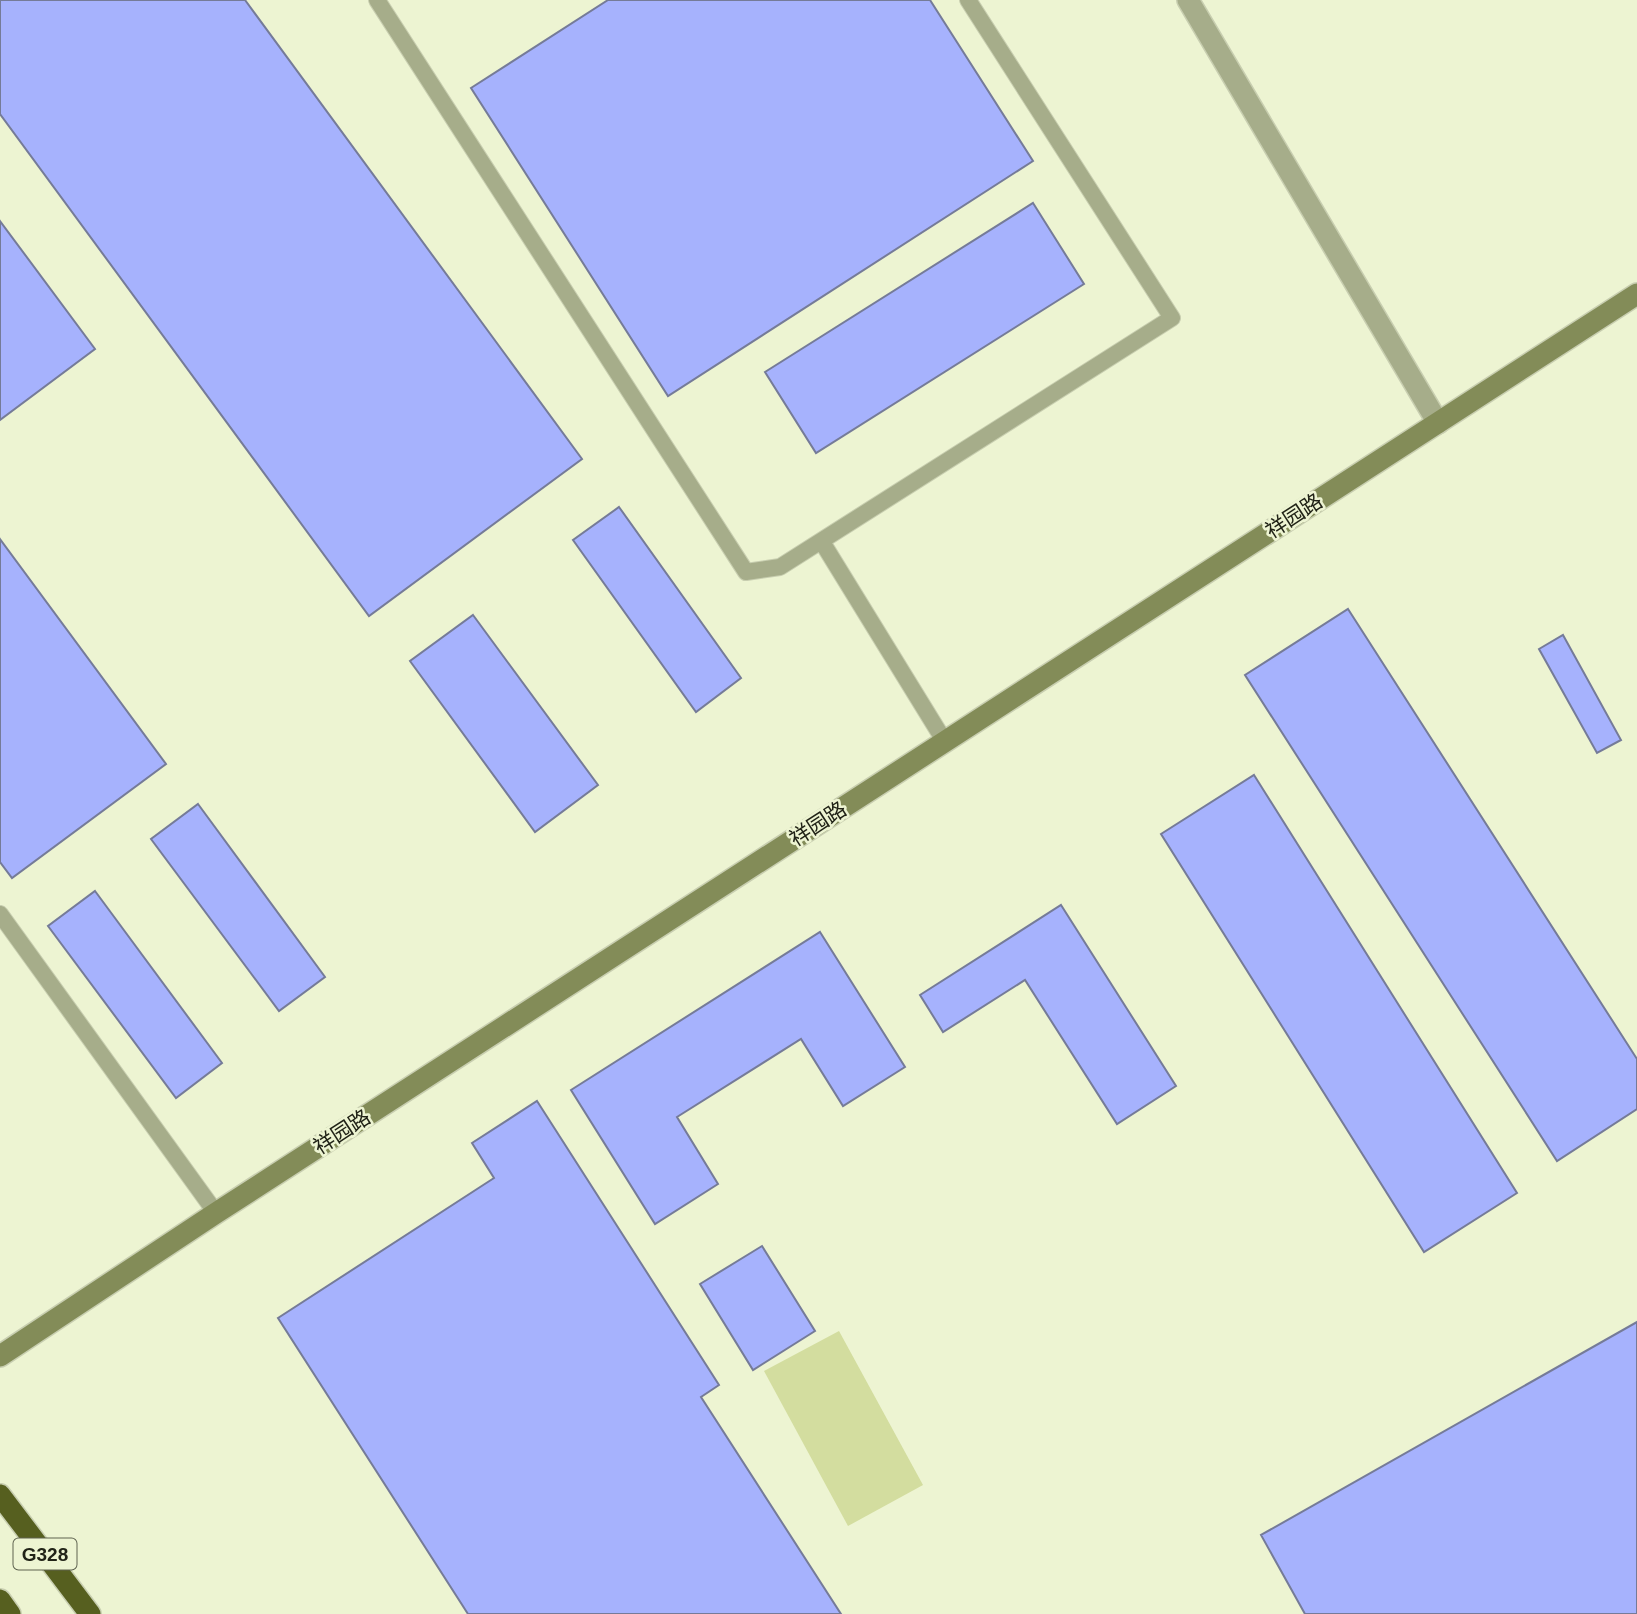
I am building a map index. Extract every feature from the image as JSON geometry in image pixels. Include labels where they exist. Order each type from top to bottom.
[{"type":"highway","name":"G328","points":[[0,1495],[90,1614]]},
{"type":"highway","points":[[0,1601],[10,1614]]},
{"type":"street","points":[[1188,0],[1438,423]]},
{"type":"street","name":"祥园路","points":[[0,1356],[216,1213],[1637,294]]},
{"type":"lane","points":[[377,0],[746,572],[780,567],[822,542],[1172,318],[968,0]]},
{"type":"lane","points":[[822,542],[945,742]]},
{"type":"lane","points":[[0,914],[216,1213]]},
{"type":"green space","points":[[839,1331],[923,1485],[848,1526],[764,1371]]},
{"type":"building","points":[[0,0],[245,0],[582,459],[369,616],[0,114]]},
{"type":"building","points":[[608,0],[930,0],[1033,161],[668,396],[471,88]]},
{"type":"building","points":[[1033,203],[1084,284],[816,453],[765,372]]},
{"type":"building","points":[[0,221],[95,349],[0,420]]},
{"type":"building","points":[[619,507],[741,678],[696,712],[573,540]]},
{"type":"building","points":[[0,539],[166,764],[12,878],[0,862]]},
{"type":"building","points":[[1348,609],[1637,1059],[1637,1109],[1557,1161],[1245,675]]},
{"type":"building","points":[[473,615],[598,785],[535,832],[410,661]]},
{"type":"building","points":[[1563,635],[1621,740],[1597,753],[1539,649]]},
{"type":"building","points":[[1254,775],[1517,1193],[1424,1252],[1161,834]]},
{"type":"building","points":[[198,804],[325,977],[279,1011],[151,839]]},
{"type":"building","points":[[95,891],[222,1063],[176,1098],[48,926]]},
{"type":"building","points":[[1061,905],[1176,1086],[1117,1124],[1025,980],[943,1032],[920,995]]},
{"type":"building","points":[[820,932],[905,1067],[843,1106],[801,1039],[677,1117],[718,1184],[655,1224],[571,1090]]},
{"type":"building","points":[[537,1101],[719,1385],[701,1397],[841,1614],[468,1614],[278,1318],[494,1178],[472,1143]]},
{"type":"building","points":[[762,1246],[815,1331],[753,1370],[700,1284]]},
{"type":"building","points":[[1637,1322],[1637,1614],[1305,1614],[1261,1535]]}]
